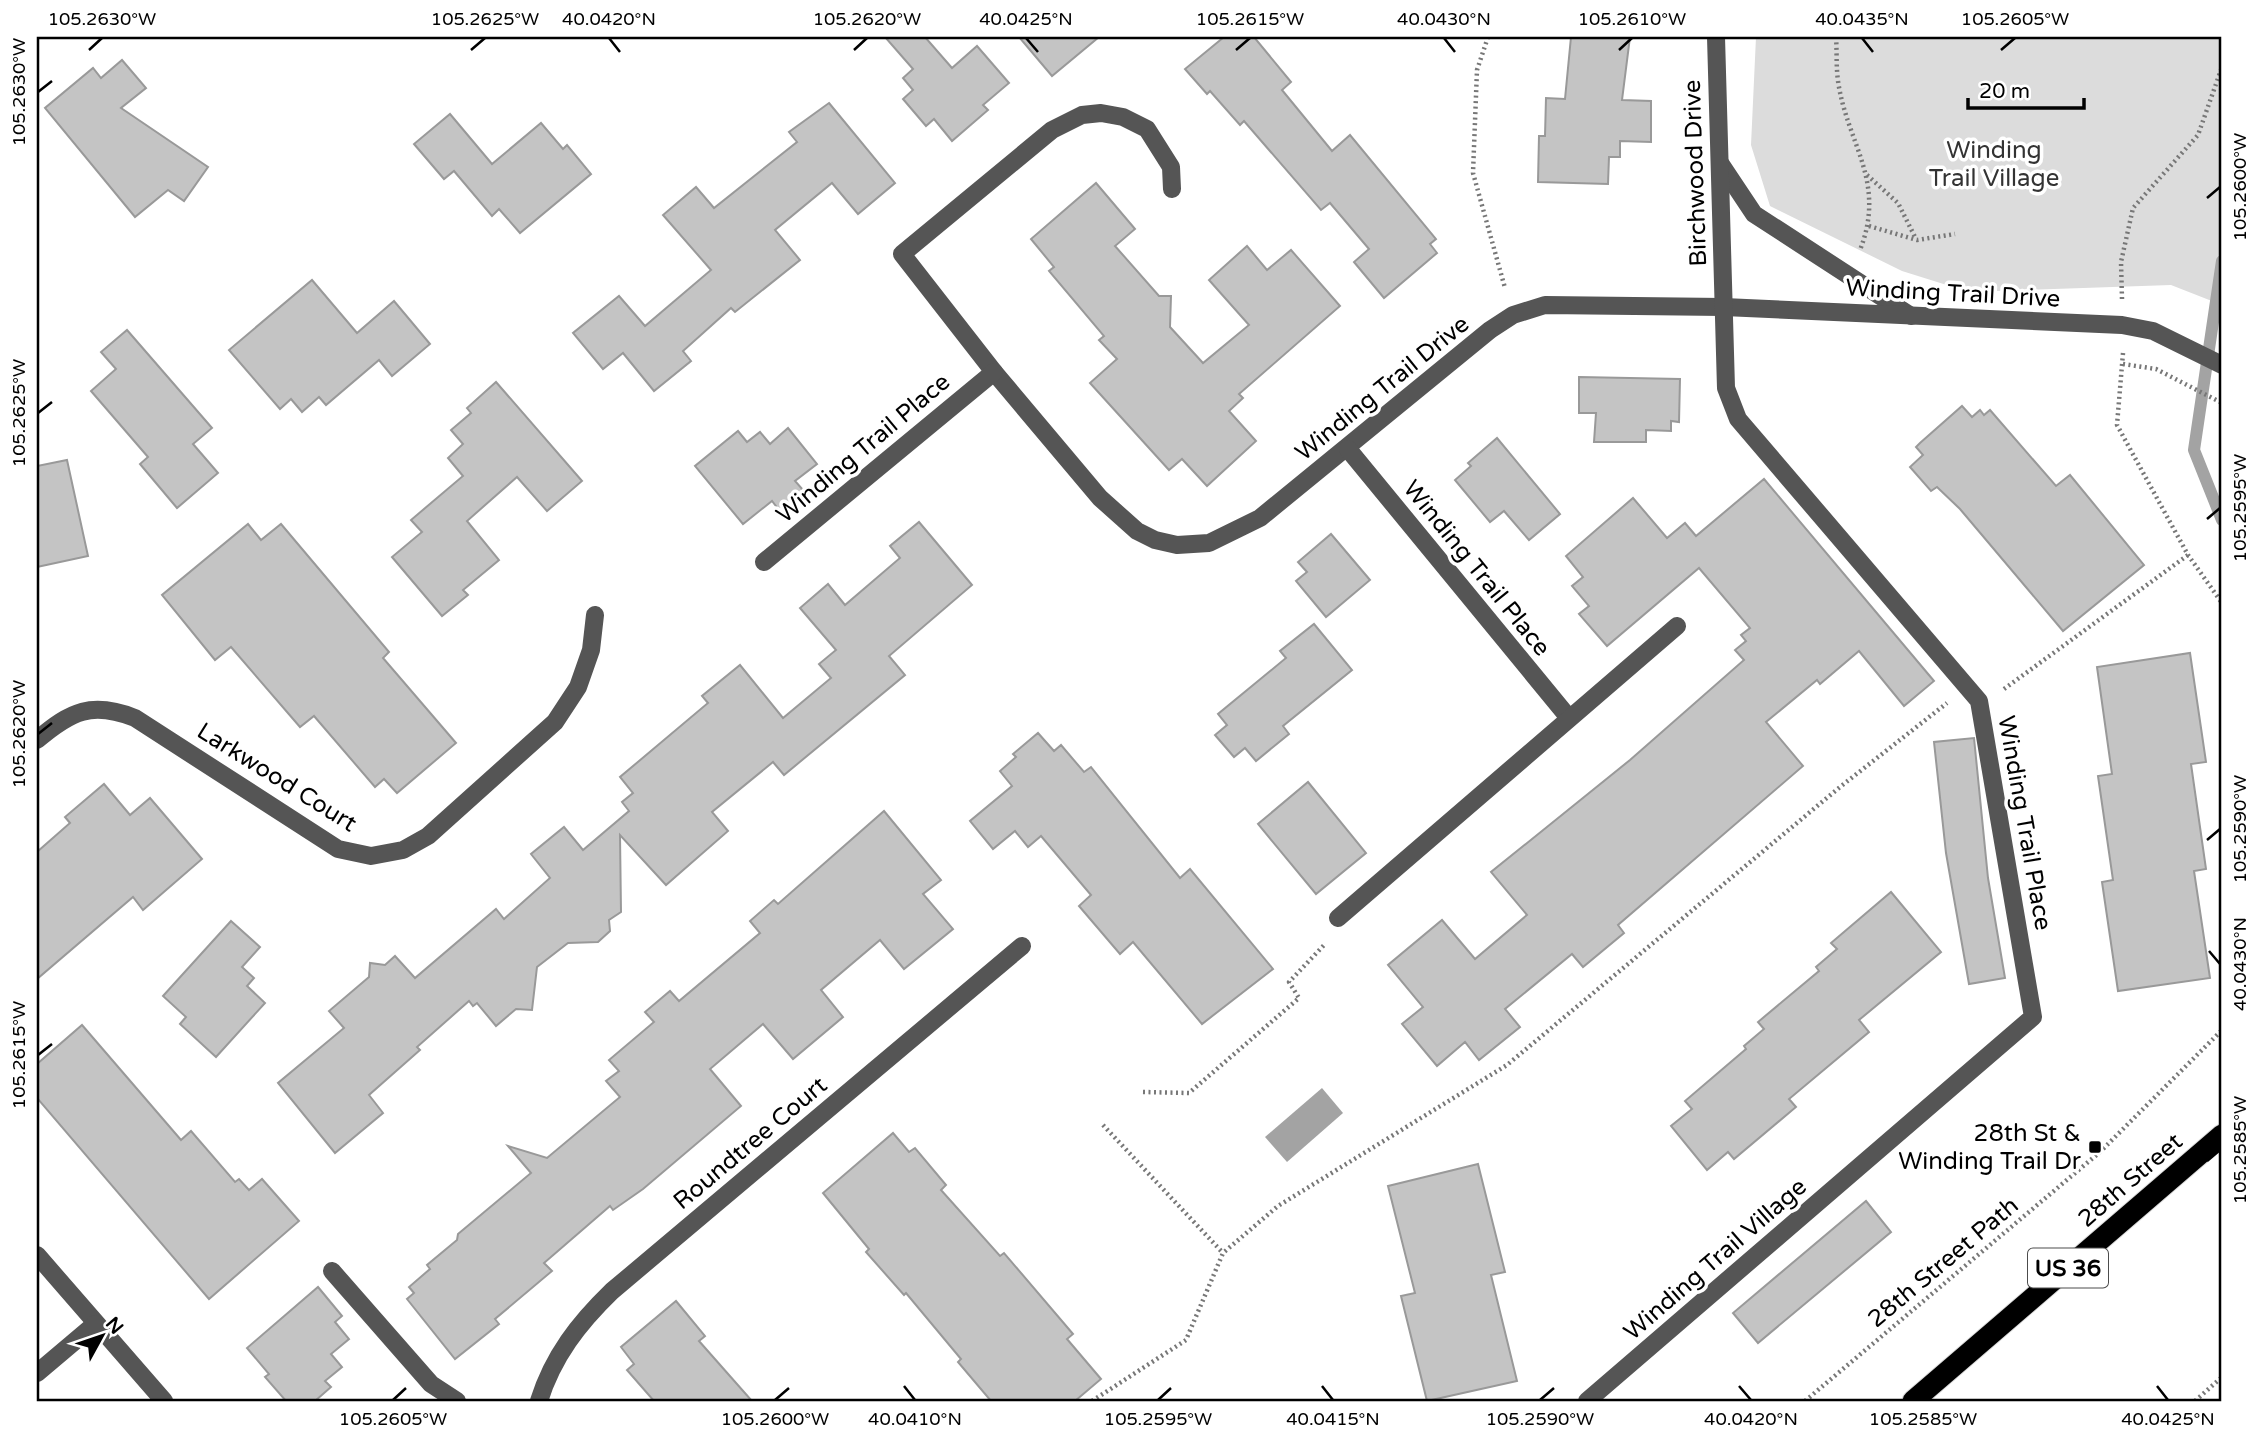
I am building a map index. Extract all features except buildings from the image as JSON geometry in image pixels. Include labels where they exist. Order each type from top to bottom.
[{"type":"highway","name":"28th Street","points":[[1913,1401],[2222,1135]]},
{"type":"street","name":"Birchwood Drive","points":[[1716,37],[1724,307]]},
{"type":"street","name":"Winding Trail Drive","points":[[1172,189],[1171,167],[1161,147],[1147,129],[1123,117],[1101,113],[1082,115],[1052,130],[902,254],[994,372],[1100,498],[1121,519],[1155,540],[1177,545],[1209,543],[1260,518],[1348,449],[1460,353],[1513,315],[1545,305],[1724,307],[2122,325],[2153,331],[2222,365]]},
{"type":"street","points":[[1719,162],[1754,214],[1774,229],[1844,269],[1911,316]]},
{"type":"street","name":"Winding Trail Place","points":[[1724,307],[1726,388],[1738,419],[1979,701],[2033,1017],[1874,1154]]},
{"type":"street","name":"Winding Trail Place","points":[[764,562],[994,372]]},
{"type":"street","name":"Winding Trail Place","points":[[1348,449],[1569,718]]},
{"type":"street","name":"Larkwood Court","points":[[37,740],[61,719],[84,710],[114,709],[135,718],[338,849],[371,856],[403,850],[428,836],[555,722],[578,687],[591,650],[596,615]]},
{"type":"street","points":[[1338,918],[1677,626]]},
{"type":"street","name":"Roundtree Court","points":[[539,1401],[560,1351],[580,1322],[612,1291],[1022,946]]},
{"type":"street","name":"Winding Trail Village","points":[[1587,1401],[1874,1154]]},
{"type":"street","points":[[37,1255],[164,1401]]},
{"type":"street","points":[[332,1271],[431,1384],[457,1401]]},
{"type":"street","points":[[37,1373],[95,1324]]},
{"type":"path","points":[[1488,37],[1477,69],[1473,173],[1513,315]]},
{"type":"path","points":[[1836,37],[1838,82],[1867,175],[1869,226],[1857,258],[1844,269]]},
{"type":"path","points":[[2222,67],[2198,135],[2133,208],[2122,262],[2123,364],[2117,425],[2188,555],[2222,603]]},
{"type":"path","points":[[1867,175],[1898,203],[1917,240]]},
{"type":"path","points":[[1869,226],[1917,240],[1955,234]]},
{"type":"path","points":[[2123,364],[2156,369],[2222,403]]},
{"type":"path","points":[[1092,1401],[1186,1340],[1223,1253],[1278,1206],[1325,1174],[1354,1161],[1507,1065],[1840,787],[1949,701],[1979,701],[1997,694],[2188,555]]},
{"type":"path","points":[[1143,1092],[1189,1093],[1299,998],[1289,982],[1323,948],[1338,918]]},
{"type":"path","name":"28th Street Path","points":[[1805,1401],[2101,1152],[2222,1030]]},
{"type":"path","points":[[1103,1125],[1223,1253]]},
{"type":"path","points":[[2195,1401],[2222,1377]]},
{"type":"green space","name":"Winding Trail Village","points":[[1756,37],[2222,37],[2222,305],[2171,285],[1969,292],[1902,271],[1770,206],[1751,145]]},
{"type":"shaded area","points":[[1322,1088],[1343,1113],[1287,1162],[1265,1137]]},
{"type":"waterway","points":[[2222,261],[2194,450],[2222,520]]},
{"type":"place","name":"28th St & Winding Trail Dr","points":[[2095,1147]]}]
